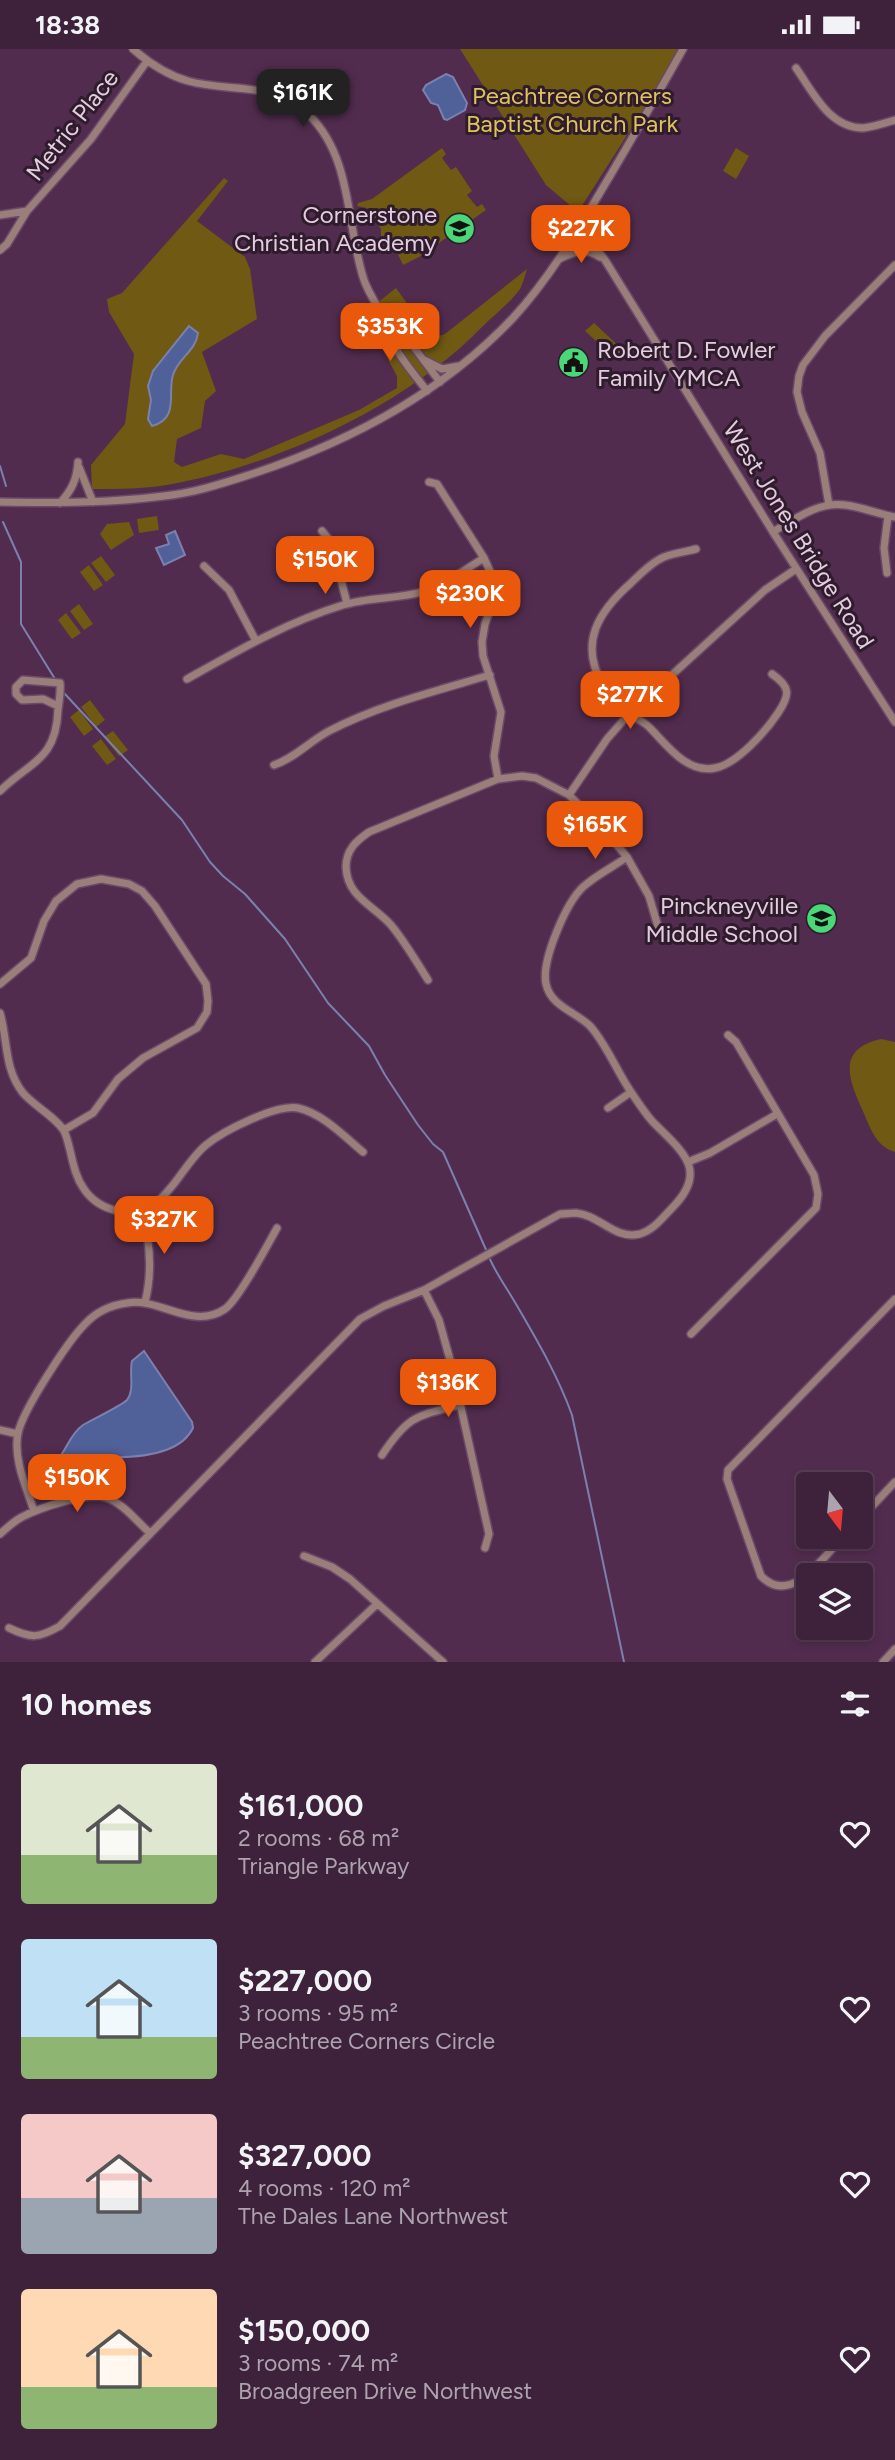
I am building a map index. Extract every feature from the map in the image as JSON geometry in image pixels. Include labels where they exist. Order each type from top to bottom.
[{"type":"street","points":[[133,49],[146,61],[189,81],[265,91],[281,97],[308,114],[333,148],[340,167],[363,277],[374,304],[386,320],[401,330],[440,382]]},
{"type":"street","points":[[0,502],[77,503],[167,496],[224,483],[284,463],[370,426],[427,391],[460,366],[514,316],[558,259],[683,49]]},
{"type":"street","name":"Metric Place","points":[[0,250],[7,244],[27,211],[92,139],[146,61]]},
{"type":"street","points":[[796,68],[824,108],[836,120],[852,127],[866,128],[895,120]]},
{"type":"street","name":"Metric Place","points":[[0,215],[27,211]]},
{"type":"street","name":"West Jones Bridge Road","points":[[578,229],[605,260],[796,569],[895,722]]},
{"type":"street","points":[[558,259],[582,250],[591,251],[605,260]]},
{"type":"street","points":[[829,505],[820,453],[802,412],[797,391],[799,376],[803,365],[825,336],[895,265]]},
{"type":"street","points":[[386,320],[391,339],[427,391]]},
{"type":"street","points":[[423,360],[442,369],[460,366]]},
{"type":"street","points":[[77,503],[78,462],[93,502]]},
{"type":"street","points":[[60,503],[77,478]]},
{"type":"street","points":[[429,482],[437,484],[484,558],[494,580],[495,596],[482,642],[483,656],[501,712],[494,756],[498,779]]},
{"type":"street","points":[[773,532],[812,510],[829,505],[851,506],[892,516],[884,548],[887,573]]},
{"type":"street","points":[[322,531],[331,542],[347,603]]},
{"type":"street","points":[[695,549],[662,558],[610,602],[593,633],[593,657],[599,676],[610,694],[679,757],[695,768],[715,768],[741,753],[787,699],[787,689],[783,681],[772,674]]},
{"type":"street","points":[[187,679],[256,641],[302,620],[347,603],[421,593],[435,588],[484,558]]},
{"type":"street","points":[[204,566],[229,590],[256,641]]},
{"type":"street","points":[[569,795],[629,714],[765,590],[796,569]]},
{"type":"street","points":[[274,765],[287,760],[327,732],[366,714],[490,675]]},
{"type":"street","points":[[0,791],[29,769],[52,746],[58,724],[60,683],[23,680],[16,687],[16,694],[22,700],[43,699],[58,706]]},
{"type":"street","points":[[428,980],[390,924],[353,891],[348,883],[349,851],[355,842],[369,832],[498,779],[522,776],[536,779],[569,795],[627,857],[649,896],[659,930]]},
{"type":"street","points":[[9,1628],[24,1635],[35,1636],[60,1626],[360,1319],[424,1290],[560,1215],[578,1213],[620,1234],[629,1235],[648,1231],[677,1203],[689,1187],[688,1162],[682,1149],[650,1119],[590,1027],[562,1007],[546,988],[544,975],[569,905],[582,888],[627,857]]},
{"type":"street","points":[[0,983],[31,958],[44,921],[56,901],[77,884],[101,879],[116,880],[142,891],[155,906],[206,984],[206,1013],[197,1028],[154,1050],[130,1067],[118,1079],[100,1106],[64,1131]]},
{"type":"street","points":[[0,1013],[4,1027],[3,1054],[12,1075],[24,1094],[64,1131],[77,1176],[90,1197],[113,1210],[142,1211],[155,1205],[164,1198],[184,1169],[208,1143],[273,1110],[286,1107],[307,1110],[363,1152]]},
{"type":"street","points":[[691,1334],[817,1208],[818,1194],[814,1175],[736,1042],[727,1035]]},
{"type":"street","points":[[608,1108],[631,1092]]},
{"type":"street","points":[[688,1162],[710,1153],[777,1114]]},
{"type":"street","points":[[142,1211],[150,1257],[145,1301]]},
{"type":"street","points":[[34,1511],[19,1463],[18,1434],[33,1399],[85,1323],[110,1307],[145,1301],[179,1314],[193,1316],[204,1316],[225,1308],[235,1298],[277,1228]]},
{"type":"street","points":[[424,1290],[439,1320],[489,1534],[485,1548]]},
{"type":"street","points":[[831,1549],[799,1581],[786,1587],[767,1583],[761,1576],[727,1479],[728,1471],[895,1299]]},
{"type":"street","points":[[382,1455],[395,1436],[415,1417],[459,1405]]},
{"type":"street","points":[[0,1430],[18,1434]]},
{"type":"street","points":[[873,1505],[895,1482]]},
{"type":"street","points":[[0,1534],[18,1519],[34,1511],[93,1495],[118,1503],[150,1533]]},
{"type":"street","points":[[304,1556],[332,1567],[350,1579],[443,1662]]},
{"type":"street","points":[[315,1662],[376,1605]]},
{"type":"street","points":[[883,1662],[895,1649]]},
{"type":"green space","name":"Peachtree Corners Baptist Church Park","points":[[460,49],[682,49],[578,212],[546,185]]},
{"type":"green space","points":[[442,148],[446,154],[442,158],[451,170],[456,167],[472,191],[467,195],[477,207],[482,204],[486,210],[419,257],[403,265],[395,248],[381,240],[381,229],[367,208],[357,206],[358,203],[372,199]]},
{"type":"green space","points":[[736,148],[749,156],[736,179],[723,171]]},
{"type":"green space","points":[[224,178],[228,181],[197,221],[245,257],[250,269],[257,319],[202,352],[216,391],[205,401],[201,428],[177,439],[174,462],[182,467],[221,454],[244,459],[359,410],[397,388],[397,376],[363,314],[396,288],[432,338],[445,334],[527,269],[523,282],[512,299],[417,382],[338,428],[296,447],[212,475],[152,487],[92,489],[91,465],[125,424],[134,354],[109,312],[107,299],[122,293]]},
{"type":"green space","points":[[594,323],[623,350],[615,358],[585,331]]},
{"type":"green space","points":[[157,516],[159,530],[139,533],[137,519]]},
{"type":"green space","points":[[129,522],[134,535],[111,550],[100,534],[107,524]]},
{"type":"green space","points":[[101,556],[115,575],[106,582],[91,563]]},
{"type":"green space","points":[[89,565],[103,585],[94,591],[80,572]]},
{"type":"green space","points":[[79,604],[93,624],[84,630],[70,611]]},
{"type":"green space","points":[[66,613],[81,633],[72,639],[58,620]]},
{"type":"green space","points":[[90,700],[105,720],[96,727],[81,707]]},
{"type":"green space","points":[[79,710],[93,729],[84,736],[70,717]]},
{"type":"green space","points":[[113,731],[128,750],[119,756],[104,737]]},
{"type":"green space","points":[[101,739],[116,759],[107,765],[92,746]]},
{"type":"green space","points":[[881,1039],[895,1042],[895,1152],[878,1141],[874,1135],[850,1077],[852,1058],[857,1050]]},
{"type":"water","points":[[446,74],[453,77],[467,103],[465,110],[447,120],[438,105],[431,103],[423,90],[426,85]]},
{"type":"water","points":[[189,326],[198,333],[197,339],[175,369],[171,404],[166,417],[152,426],[148,419],[151,400],[148,386],[153,371]]},
{"type":"water","points":[[175,531],[185,555],[164,565],[156,548],[169,544],[166,535]]},
{"type":"water","points":[[144,1351],[192,1422],[193,1428],[186,1438],[177,1445],[154,1454],[128,1457],[82,1456],[68,1464],[57,1460],[78,1429],[127,1400],[131,1391],[132,1361]]},
{"type":"waterway","points":[[0,466],[6,486]]},
{"type":"waterway","points":[[3,522],[21,562],[21,624],[55,679]]},
{"type":"waterway","points":[[64,693],[182,820],[210,862],[245,894],[285,939],[328,1003],[369,1046],[418,1125],[443,1152],[487,1252]]},
{"type":"waterway","points":[[489,1257],[547,1358],[572,1415],[624,1662]]},
{"type":"place","name":"Cornerstone Christian Academy","points":[[460,228]]},
{"type":"place","name":"Robert D. Fowler Family YMCA","points":[[574,363]]},
{"type":"place","name":"Pinckneyville Middle School","points":[[821,919]]}]
